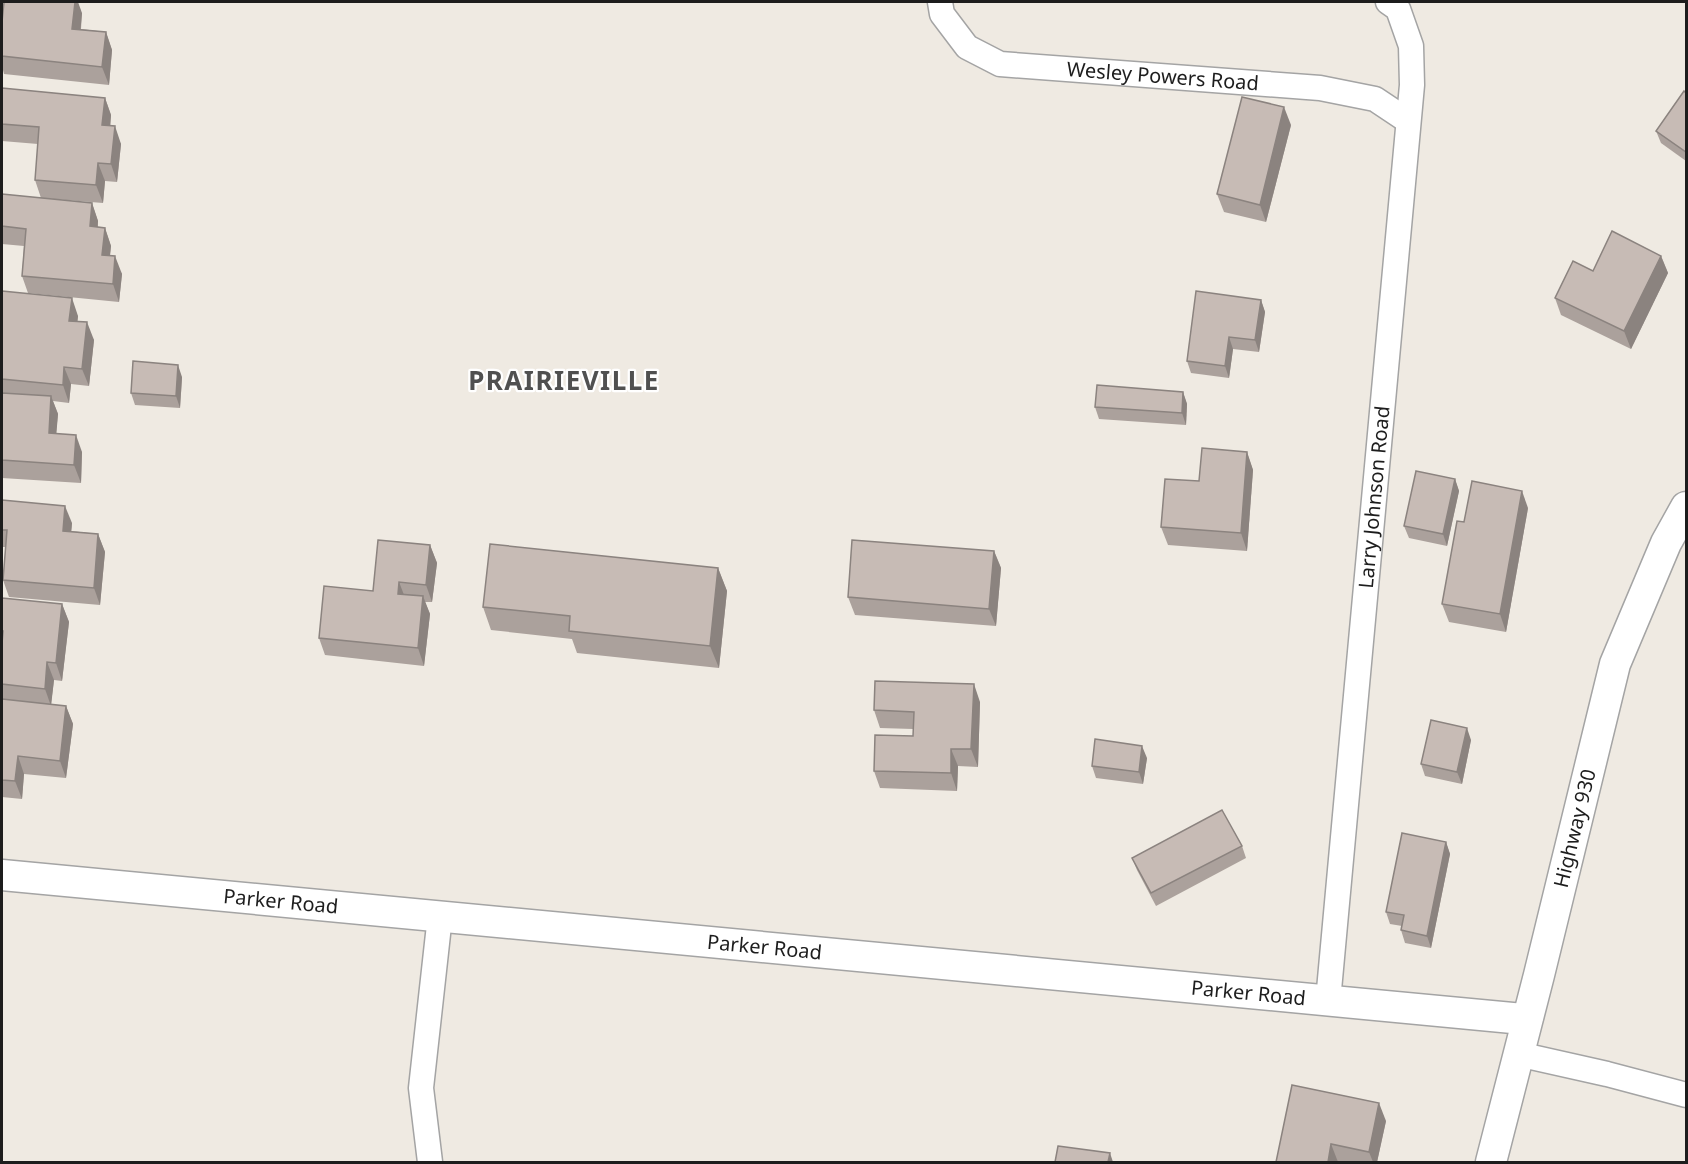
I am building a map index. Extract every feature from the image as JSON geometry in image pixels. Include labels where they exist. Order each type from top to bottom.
[{"type":"street","name":"Wesley Powers Road","points":[[939,2],[942,14],[967,47],[1000,64],[1320,88],[1375,99],[1408,121]]},
{"type":"street","name":"Larry Johnson Road","points":[[1328,1001],[1412,85],[1411,46],[1398,9],[1388,2]]},
{"type":"street","name":"Highway 930","points":[[1491,1162],[1615,664],[1666,543],[1686,507]]},
{"type":"street","name":"Parker Road","points":[[2,875],[1328,1001],[1523,1019],[1528,1016]]},
{"type":"street","points":[[430,1162],[421,1088],[440,916]]},
{"type":"street","points":[[1518,1054],[1686,1095]]},
{"type":"building","points":[[4,2],[75,2],[72,29],[106,32],[102,67],[2,56]]},
{"type":"building","points":[[2,88],[105,98],[102,125],[115,126],[111,164],[98,163],[96,185],[35,180],[39,127],[2,124]]},
{"type":"building","points":[[1684,91],[1686,93],[1686,152],[1656,131]]},
{"type":"building","points":[[1242,97],[1284,107],[1260,205],[1217,194]]},
{"type":"building","points":[[2,194],[92,203],[90,226],[105,228],[102,255],[115,256],[113,284],[22,276],[26,229],[2,226]]},
{"type":"building","points":[[1612,231],[1661,256],[1624,331],[1555,298],[1573,261],[1593,271]]},
{"type":"building","points":[[2,291],[72,298],[69,321],[87,322],[82,369],[64,367],[63,385],[2,379]]},
{"type":"building","points":[[1196,291],[1261,300],[1255,340],[1229,337],[1225,366],[1187,361]]},
{"type":"building","points":[[133,361],[178,365],[176,396],[131,393]]},
{"type":"building","points":[[1097,385],[1183,392],[1182,413],[1095,407]]},
{"type":"building","points":[[2,393],[51,396],[49,433],[76,435],[74,465],[2,460]]},
{"type":"building","points":[[1202,448],[1247,452],[1241,533],[1161,527],[1165,479],[1199,481]]},
{"type":"building","points":[[1416,471],[1455,479],[1443,534],[1404,526]]},
{"type":"building","points":[[1472,481],[1522,491],[1500,614],[1442,604],[1457,521],[1464,522]]},
{"type":"building","points":[[2,500],[65,506],[63,531],[98,534],[94,588],[3,580],[7,530],[2,530]]},
{"type":"building","points":[[378,540],[430,545],[426,585],[399,582],[398,594],[423,596],[418,648],[319,638],[324,586],[373,591]]},
{"type":"building","points":[[852,540],[994,551],[989,609],[848,597]]},
{"type":"building","points":[[490,544],[718,568],[710,646],[569,631],[570,616],[483,607]]},
{"type":"building","points":[[2,598],[62,604],[56,663],[47,662],[45,689],[2,684]]},
{"type":"building","points":[[875,681],[974,684],[971,749],[951,749],[951,773],[874,771],[875,735],[913,736],[914,712],[874,710]]},
{"type":"building","points":[[2,699],[66,706],[60,761],[18,756],[15,781],[2,780]]},
{"type":"building","points":[[1431,720],[1467,728],[1457,772],[1421,764]]},
{"type":"building","points":[[1095,739],[1142,746],[1139,772],[1092,766]]},
{"type":"building","points":[[1222,810],[1242,846],[1151,893],[1132,858]]},
{"type":"building","points":[[1402,833],[1446,842],[1427,936],[1401,930],[1404,915],[1386,912]]},
{"type":"building","points":[[1292,1085],[1379,1103],[1369,1152],[1331,1144],[1328,1162],[1276,1162]]},
{"type":"building","points":[[1058,1146],[1110,1153],[1108,1162],[1055,1162]]},
{"type":"district","name":"PRAIRIEVILLE","points":[[564,381]]}]
